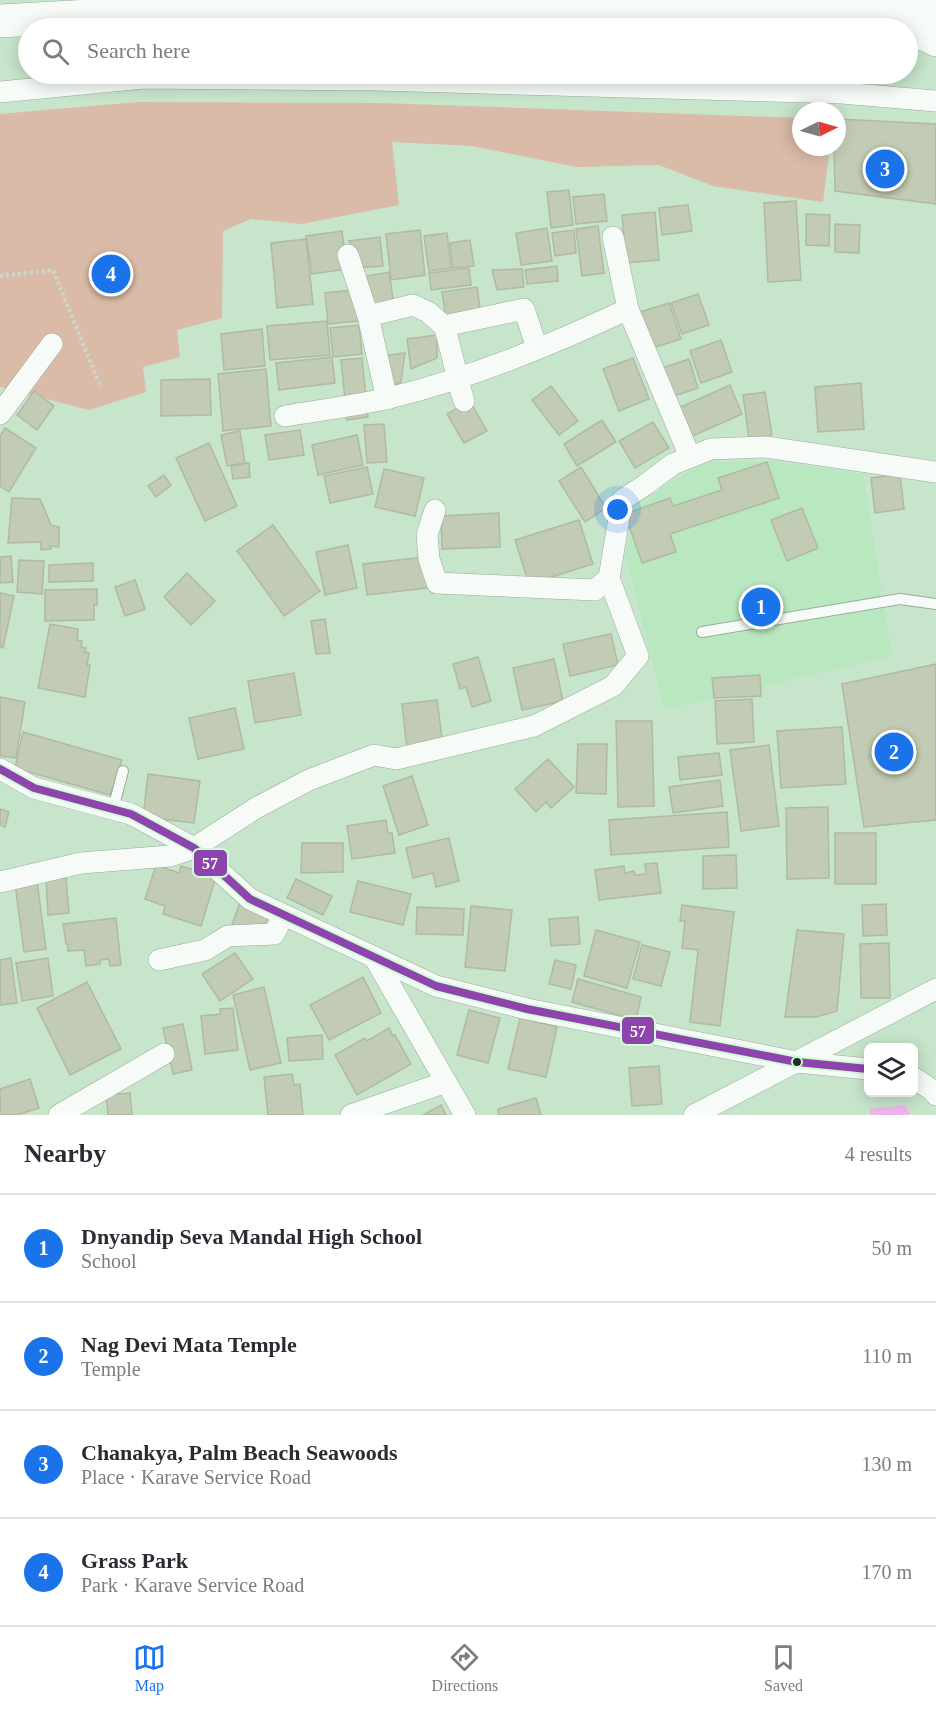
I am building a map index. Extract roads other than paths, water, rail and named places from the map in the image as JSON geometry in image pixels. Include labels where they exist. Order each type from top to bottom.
[{"type":"main road","points":[[54,18],[306,4],[936,13]]},
{"type":"main road","points":[[827,12],[854,18]]},
{"type":"main road","points":[[0,21],[18,20]]},
{"type":"main road","points":[[918,33],[936,39]]},
{"type":"street","points":[[0,92],[82,84]]},
{"type":"street","points":[[520,84],[842,93],[936,101]]},
{"type":"street","points":[[613,237],[628,309],[690,457]]},
{"type":"street","points":[[348,255],[368,316],[387,399]]},
{"type":"street","points":[[368,316],[413,305],[428,312],[444,326],[464,401]]},
{"type":"street","points":[[444,326],[524,309],[537,348]]},
{"type":"street","points":[[285,416],[387,399],[457,379],[592,326],[628,309]]},
{"type":"street","points":[[0,414],[52,344]]},
{"type":"street","points":[[0,882],[81,863],[170,856],[194,848],[256,808],[309,780],[374,755],[396,759],[534,726],[614,686],[638,656],[609,578],[622,500],[674,464],[711,449],[766,447],[936,472]]},
{"type":"street","points":[[435,510],[427,535],[429,559],[437,583],[595,590],[609,578]]},
{"type":"street","points":[[0,769],[34,788],[132,814],[194,848],[250,899],[436,986],[516,1006],[797,1062],[864,1069]]},
{"type":"street","points":[[159,960],[205,950],[228,936],[274,934],[284,915]]},
{"type":"street","points":[[374,957],[465,1115]]},
{"type":"street","points":[[694,1115],[936,989]]},
{"type":"street","points":[[59,1115],[164,1054]]},
{"type":"street","points":[[918,1081],[936,1095]]},
{"type":"street","points":[[351,1115],[446,1082]]},
{"type":"lane","points":[[702,632],[900,599],[936,604]]},
{"type":"lane","points":[[113,809],[123,771]]},
{"type":"place","name":"Chanakya, Palm Beach Seawoods","points":[[885,169]]},
{"type":"place","name":"Grass Park","points":[[111,274]]},
{"type":"place","name":"Dnyandip Seva Mandal High School","points":[[761,607]]},
{"type":"place","name":"Nag Devi Mata Temple","points":[[894,752]]}]
